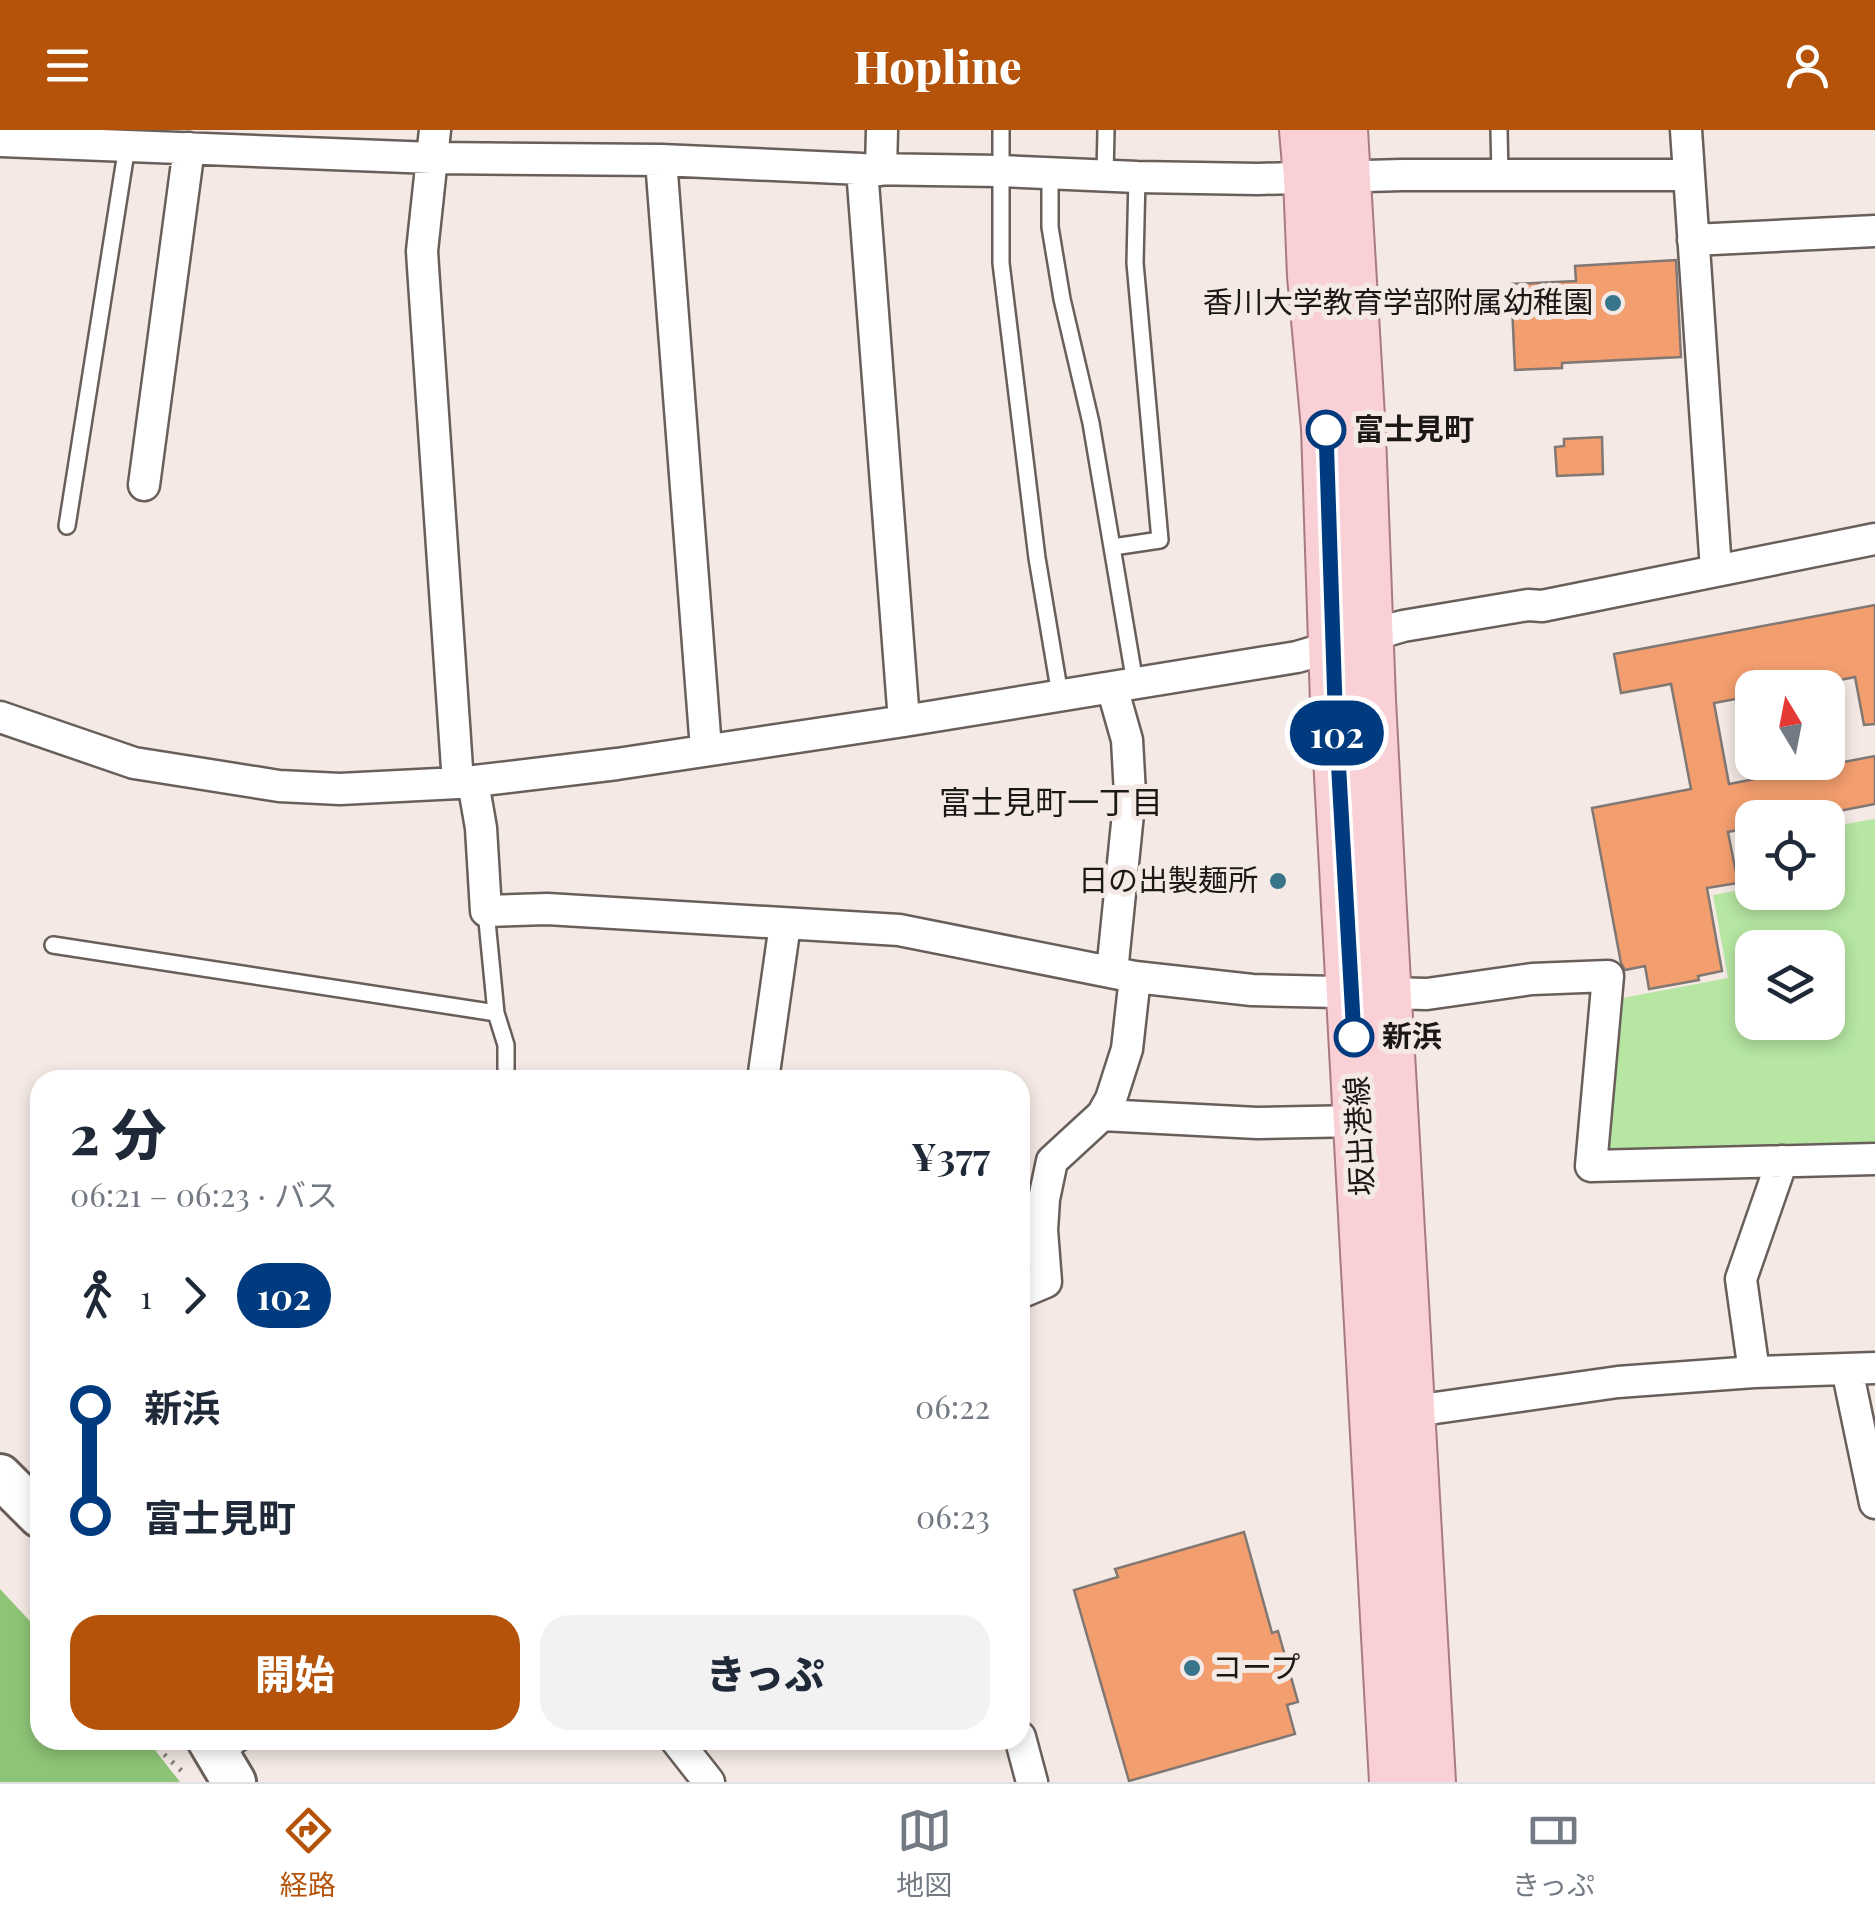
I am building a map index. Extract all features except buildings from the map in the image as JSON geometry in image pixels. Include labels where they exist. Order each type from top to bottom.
[{"type":"main road","name":"坂出港線","points":[[1304,130],[1332,161],[1312,276],[1326,428],[1337,645],[1335,704],[1370,992],[1393,1414],[1394,1782]]},
{"type":"main road","name":"坂出港線","points":[[1370,992],[1359,1122],[1431,1782]]},
{"type":"street","points":[[882,130],[872,170],[904,720]]},
{"type":"street","points":[[1686,130],[1716,570]]},
{"type":"street","points":[[0,141],[189,148],[434,144],[872,170],[1137,177],[1332,161],[1500,176],[1690,175]]},
{"type":"street","points":[[434,144],[422,267],[466,783],[481,828],[486,911],[547,910],[899,930],[1124,975],[1252,990],[1427,994],[1532,979],[1608,976],[1591,1166],[1875,1159]]},
{"type":"street","points":[[144,485],[189,148]]},
{"type":"street","points":[[661,160],[706,749]]},
{"type":"street","points":[[1693,240],[1875,231]]},
{"type":"street","points":[[0,717],[134,762],[279,786],[340,789],[466,783],[617,764],[1123,685],[1337,645],[1404,626],[1542,606],[1875,540]]},
{"type":"street","points":[[1030,1289],[1046,1282],[1042,1230],[1052,1161],[1102,1115],[1112,1099],[1127,1049],[1124,975],[1130,794],[1123,685]]},
{"type":"street","points":[[764,1070],[785,924]]},
{"type":"street","points":[[1102,1115],[1257,1123],[1359,1122]]},
{"type":"street","points":[[1754,1372],[1741,1278],[1782,1161]]},
{"type":"street","points":[[1393,1414],[1618,1382],[1861,1368],[1875,1504]]},
{"type":"street","points":[[0,1476],[30,1506]]},
{"type":"street","points":[[684,1750],[709,1782]]},
{"type":"street","points":[[1023,1750],[1032,1782]]},
{"type":"lane","points":[[1001,130],[1002,264],[1037,558],[1060,695]]},
{"type":"lane","points":[[1105,176],[1106,130]]},
{"type":"lane","points":[[1499,130],[1500,176]]},
{"type":"lane","points":[[66,526],[127,146]]},
{"type":"lane","points":[[1050,174],[1050,227],[1062,299],[1091,423],[1113,547],[1123,685]]},
{"type":"lane","points":[[1113,547],[1160,540],[1135,263],[1137,177]]},
{"type":"lane","points":[[486,911],[496,1013],[506,1045],[506,1070]]},
{"type":"lane","points":[[54,945],[496,1013]]},
{"type":"path","points":[[184,1750],[220,1760]]},
{"type":"green space","points":[[1875,819],[1875,1151],[1606,1158],[1612,1000],[1728,978],[1713,895],[1735,891],[1735,910],[1845,910],[1845,824]]},
{"type":"green space","points":[[0,1589],[30,1621],[30,1750],[155,1750],[180,1782],[0,1782]]},
{"type":"bus line","name":"102","points":[[1326,430],[1335,704],[1354,1037]]},
{"type":"place","name":"香川大学教育学部附属幼稚園","points":[[1613,303]]},
{"type":"place","name":"富士見町","points":[[1326,430]]},
{"type":"place","name":"日の出製麺所","points":[[1278,881]]},
{"type":"place","name":"新浜","points":[[1354,1037]]},
{"type":"place","name":"コープ","points":[[1192,1668]]},
{"type":"district","name":"富士見町一丁目","points":[[1051,803]]}]
